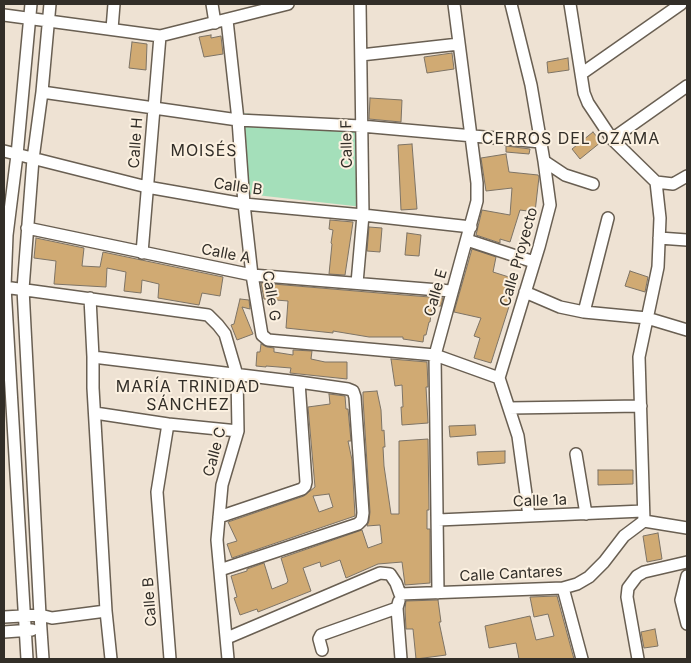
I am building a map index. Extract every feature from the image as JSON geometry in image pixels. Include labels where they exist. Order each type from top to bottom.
[{"type":"street","points":[[27,659],[4,287],[5,234],[17,155],[31,4]]},
{"type":"street","points":[[43,659],[23,289],[33,158],[42,92],[50,4]]},
{"type":"street","points":[[112,29],[114,4]]},
{"type":"street","name":"Calle G","points":[[212,4],[221,21],[238,120],[244,204],[252,275],[262,334],[268,340],[435,355],[499,378]]},
{"type":"street","points":[[4,15],[160,36],[288,4]]},
{"type":"street","name":"Calle F","points":[[357,284],[363,215],[360,4]]},
{"type":"street","name":"Calle E","points":[[438,593],[435,355],[477,201],[477,183],[454,4]]},
{"type":"street","name":"Calle Proyecto","points":[[499,378],[550,207],[527,66],[511,4]]},
{"type":"street","points":[[570,4],[584,93],[588,103],[612,138],[656,182],[673,184],[687,176]]},
{"type":"street","points":[[581,74],[681,4]]},
{"type":"street","name":"Calle H","points":[[142,253],[160,36]]},
{"type":"street","points":[[362,55],[459,44]]},
{"type":"street","points":[[612,138],[687,86]]},
{"type":"street","points":[[42,92],[238,120],[361,126],[540,142]]},
{"type":"street","name":"Calle B","points":[[4,152],[147,187],[244,204],[471,227]]},
{"type":"street","points":[[544,161],[565,175],[593,184]]},
{"type":"street","points":[[656,182],[660,218],[658,267],[639,357],[644,516],[687,528]]},
{"type":"street","points":[[584,312],[608,218]]},
{"type":"street","name":"Calle A","points":[[27,228],[252,275],[452,291]]},
{"type":"street","points":[[658,238],[687,240]]},
{"type":"street","points":[[467,240],[534,262]]},
{"type":"street","name":"Calle C","points":[[4,287],[208,315],[224,334],[237,375],[238,431],[222,485],[217,540],[228,659]]},
{"type":"street","points":[[525,292],[552,304],[584,312],[647,318],[687,330]]},
{"type":"street","points":[[90,298],[106,611],[111,659]]},
{"type":"street","points":[[93,357],[299,382],[348,389],[354,392],[362,520],[358,524],[220,570]]},
{"type":"street","points":[[499,378],[518,436],[529,516]]},
{"type":"street","points":[[219,517],[302,490],[305,486],[299,382]]},
{"type":"street","points":[[509,408],[641,406]]},
{"type":"street","points":[[95,413],[168,424],[238,431]]},
{"type":"street","name":"Calle B","points":[[168,424],[157,492],[170,659]]},
{"type":"street","points":[[576,454],[586,514]]},
{"type":"street","name":"Calle 1a","points":[[438,520],[586,514],[644,516]]},
{"type":"street","name":"Calle Cantares","points":[[400,594],[563,588],[577,584],[589,577],[604,562],[624,536],[644,516]]},
{"type":"street","points":[[638,659],[627,597],[628,588],[636,576],[644,572],[687,562]]},
{"type":"street","points":[[227,638],[380,573],[390,574],[400,594],[397,608],[401,659]]},
{"type":"street","points":[[686,582],[681,600],[687,624]]},
{"type":"street","points":[[563,588],[582,659]]},
{"type":"street","points":[[322,650],[319,639],[321,635],[397,608]]},
{"type":"street","points":[[4,617],[40,615],[52,618],[106,611]]},
{"type":"street","points":[[4,632],[40,629],[52,618]]},
{"type":"green space","points":[[242,113],[359,125],[363,207],[247,194]]},
{"type":"building","points":[[211,35],[211,38],[221,36],[223,54],[204,57],[199,37]]},
{"type":"building","points":[[132,42],[147,44],[146,70],[129,68]]},
{"type":"building","points":[[452,53],[454,69],[427,73],[424,57]]},
{"type":"building","points":[[568,58],[569,70],[548,73],[547,62]]},
{"type":"building","points":[[370,98],[402,100],[401,122],[369,119]]},
{"type":"building","points":[[593,132],[601,142],[580,159],[572,149]]},
{"type":"building","points":[[412,144],[417,209],[401,210],[398,145]]},
{"type":"building","points":[[506,146],[530,149],[529,154],[506,152]]},
{"type":"building","points":[[506,154],[509,172],[538,175],[539,177],[535,212],[520,210],[510,242],[500,239],[500,243],[476,235],[482,210],[510,215],[512,188],[486,191],[481,158]]},
{"type":"building","points":[[330,220],[353,222],[345,275],[329,274],[333,230],[329,229]]},
{"type":"building","points":[[369,227],[382,228],[380,252],[367,251]]},
{"type":"building","points":[[407,233],[421,235],[419,256],[405,255]]},
{"type":"building","points":[[36,238],[84,248],[82,266],[100,267],[103,252],[223,277],[220,296],[202,293],[199,305],[158,298],[159,284],[142,280],[141,293],[124,291],[126,272],[107,268],[106,287],[54,284],[56,261],[34,258]]},
{"type":"building","points":[[472,249],[496,257],[493,272],[512,278],[507,295],[512,297],[491,363],[474,358],[480,338],[474,336],[481,318],[454,312]]},
{"type":"building","points":[[630,271],[648,277],[645,292],[625,286]]},
{"type":"building","points":[[261,283],[443,298],[441,306],[432,306],[430,322],[423,342],[403,339],[403,337],[369,337],[333,331],[333,333],[286,328],[288,301],[264,299]]},
{"type":"building","points":[[240,299],[249,300],[250,309],[242,307],[253,334],[237,340],[231,325],[234,324]]},
{"type":"building","points":[[261,344],[274,348],[274,352],[293,355],[293,350],[312,351],[311,359],[325,362],[347,362],[347,379],[290,373],[291,368],[256,366],[257,352],[260,352]]},
{"type":"building","points":[[391,359],[427,362],[428,423],[402,425],[402,385],[395,386]]},
{"type":"building","points":[[377,391],[381,410],[382,431],[384,430],[384,466],[391,514],[399,514],[399,441],[428,439],[429,510],[427,510],[427,529],[430,529],[430,583],[405,585],[402,562],[378,564],[346,578],[340,560],[321,567],[320,562],[303,568],[311,591],[258,612],[257,609],[240,615],[234,598],[237,597],[231,576],[264,563],[272,589],[288,581],[281,558],[362,530],[368,548],[382,543],[380,525],[367,526],[370,512],[363,392]]},
{"type":"building","points":[[329,394],[345,396],[351,441],[348,441],[352,460],[355,516],[232,558],[227,544],[237,541],[228,522],[304,496],[315,487],[308,407],[330,404]],"holes":[[[329,494],[333,507],[319,512],[313,496]]]},
{"type":"building","points":[[475,425],[476,435],[450,437],[449,426]]},
{"type":"building","points":[[505,451],[505,463],[478,465],[477,452]]},
{"type":"building","points":[[598,470],[633,470],[633,484],[598,485]]},
{"type":"building","points":[[658,533],[662,559],[647,562],[643,536]]},
{"type":"building","points":[[557,596],[574,659],[519,659],[516,643],[489,648],[485,626],[530,616],[536,640],[554,636],[548,614],[534,617],[530,597]]},
{"type":"building","points":[[438,600],[441,622],[439,622],[446,655],[416,659],[413,629],[406,629],[406,601]]},
{"type":"building","points":[[655,629],[658,646],[644,648],[641,632]]},
{"type":"district","name":"CERROS DEL OZAMA","points":[[571,139]]},
{"type":"district","name":"MOISÉS","points":[[204,151]]},
{"type":"district","name":"MARÍA TRINIDAD SÁNCHEZ","points":[[188,396]]}]
